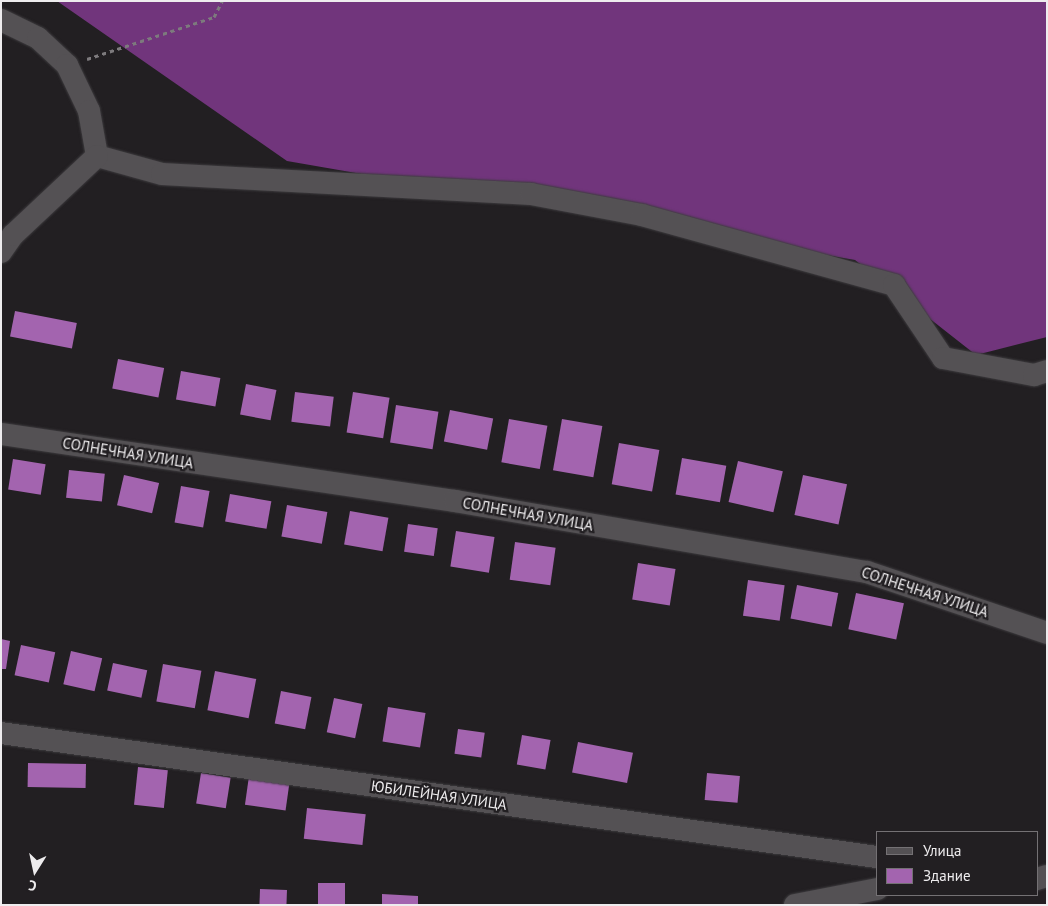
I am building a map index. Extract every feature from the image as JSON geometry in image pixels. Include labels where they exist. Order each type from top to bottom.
[{"type":"street","points":[[1,20],[38,38],[67,65],[89,111],[97,156]]},
{"type":"street","points":[[1,252],[13,235],[97,156]]},
{"type":"street","points":[[97,156],[162,174],[531,194],[642,215],[894,285],[943,358],[1034,375],[1047,371]]},
{"type":"street","name":"СОЛНЕЧНАЯ УЛИЦА","points":[[1,434],[454,501],[867,572],[1047,633]]},
{"type":"street","name":"ЮБИЛЕЙНАЯ УЛИЦА","points":[[1,733],[876,857]]},
{"type":"street","points":[[795,905],[876,889]]},
{"type":"path","points":[[67,65],[214,18],[222,1]]},
{"type":"shaded area","points":[[57,1],[1047,1],[1047,337],[976,355],[855,260],[287,161]]},
{"type":"building","points":[[15,311],[77,323],[72,349],[10,337]]},
{"type":"building","points":[[118,359],[164,368],[158,397],[112,388]]},
{"type":"building","points":[[181,371],[220,378],[215,407],[176,400]]},
{"type":"building","points":[[246,384],[276,390],[271,420],[240,414]]},
{"type":"building","points":[[295,392],[334,397],[330,427],[291,422]]},
{"type":"building","points":[[353,392],[390,398],[383,438],[347,432]]},
{"type":"building","points":[[396,405],[438,412],[433,449],[390,443]]},
{"type":"building","points":[[450,410],[493,418],[487,450],[444,441]]},
{"type":"building","points":[[509,419],[547,426],[540,469],[501,462]]},
{"type":"building","points":[[562,419],[602,426],[593,477],[553,470]]},
{"type":"building","points":[[619,443],[659,450],[652,491],[612,484]]},
{"type":"building","points":[[682,458],[726,466],[720,502],[676,494]]},
{"type":"building","points":[[13,459],[46,464],[41,495],[8,490]]},
{"type":"building","points":[[738,461],[783,471],[773,512],[729,502]]},
{"type":"building","points":[[69,470],[105,474],[102,502],[66,498]]},
{"type":"building","points":[[124,475],[159,483],[152,513],[117,505]]},
{"type":"building","points":[[803,475],[847,484],[838,524],[794,515]]},
{"type":"building","points":[[181,486],[210,491],[203,527],[175,522]]},
{"type":"building","points":[[230,494],[271,501],[266,529],[225,522]]},
{"type":"building","points":[[287,505],[327,512],[322,544],[281,537]]},
{"type":"building","points":[[350,511],[388,518],[383,551],[344,544]]},
{"type":"building","points":[[408,524],[438,528],[434,556],[404,552]]},
{"type":"building","points":[[456,531],[495,537],[489,573],[450,567]]},
{"type":"building","points":[[515,542],[556,548],[550,585],[510,580]]},
{"type":"building","points":[[638,563],[676,569],[670,605],[632,600]]},
{"type":"building","points":[[748,580],[785,585],[780,621],[743,616]]},
{"type":"building","points":[[797,585],[838,593],[832,626],[791,618]]},
{"type":"building","points":[[856,593],[904,603],[896,639],[848,629]]},
{"type":"building","points":[[1,639],[10,641],[6,669],[1,669]]},
{"type":"building","points":[[21,645],[55,652],[49,683],[15,675]]},
{"type":"building","points":[[71,651],[102,658],[95,691],[63,684]]},
{"type":"building","points":[[113,663],[147,670],[141,698],[107,690]]},
{"type":"building","points":[[163,664],[201,671],[195,708],[156,701]]},
{"type":"building","points":[[215,671],[256,679],[249,718],[207,710]]},
{"type":"building","points":[[281,691],[311,697],[305,729],[275,723]]},
{"type":"building","points":[[334,698],[362,704],[355,738],[327,732]]},
{"type":"building","points":[[388,707],[426,713],[420,748],[383,742]]},
{"type":"building","points":[[458,729],[485,733],[481,758],[455,754]]},
{"type":"building","points":[[522,735],[551,740],[545,770],[517,765]]},
{"type":"building","points":[[578,742],[633,753],[627,783],[572,772]]},
{"type":"building","points":[[28,763],[86,764],[86,788],[28,787]]},
{"type":"building","points":[[138,767],[168,770],[164,808],[134,805]]},
{"type":"building","points":[[201,773],[231,778],[226,808],[196,804]]},
{"type":"building","points":[[707,773],[740,776],[738,803],[705,800]]},
{"type":"building","points":[[249,776],[290,782],[286,810],[245,805]]},
{"type":"building","points":[[307,808],[366,814],[362,845],[304,839]]},
{"type":"building","points":[[318,883],[345,883],[345,905],[318,905]]},
{"type":"building","points":[[260,889],[287,890],[286,905],[259,905]]},
{"type":"building","points":[[382,894],[418,896],[418,905],[382,905]]}]
